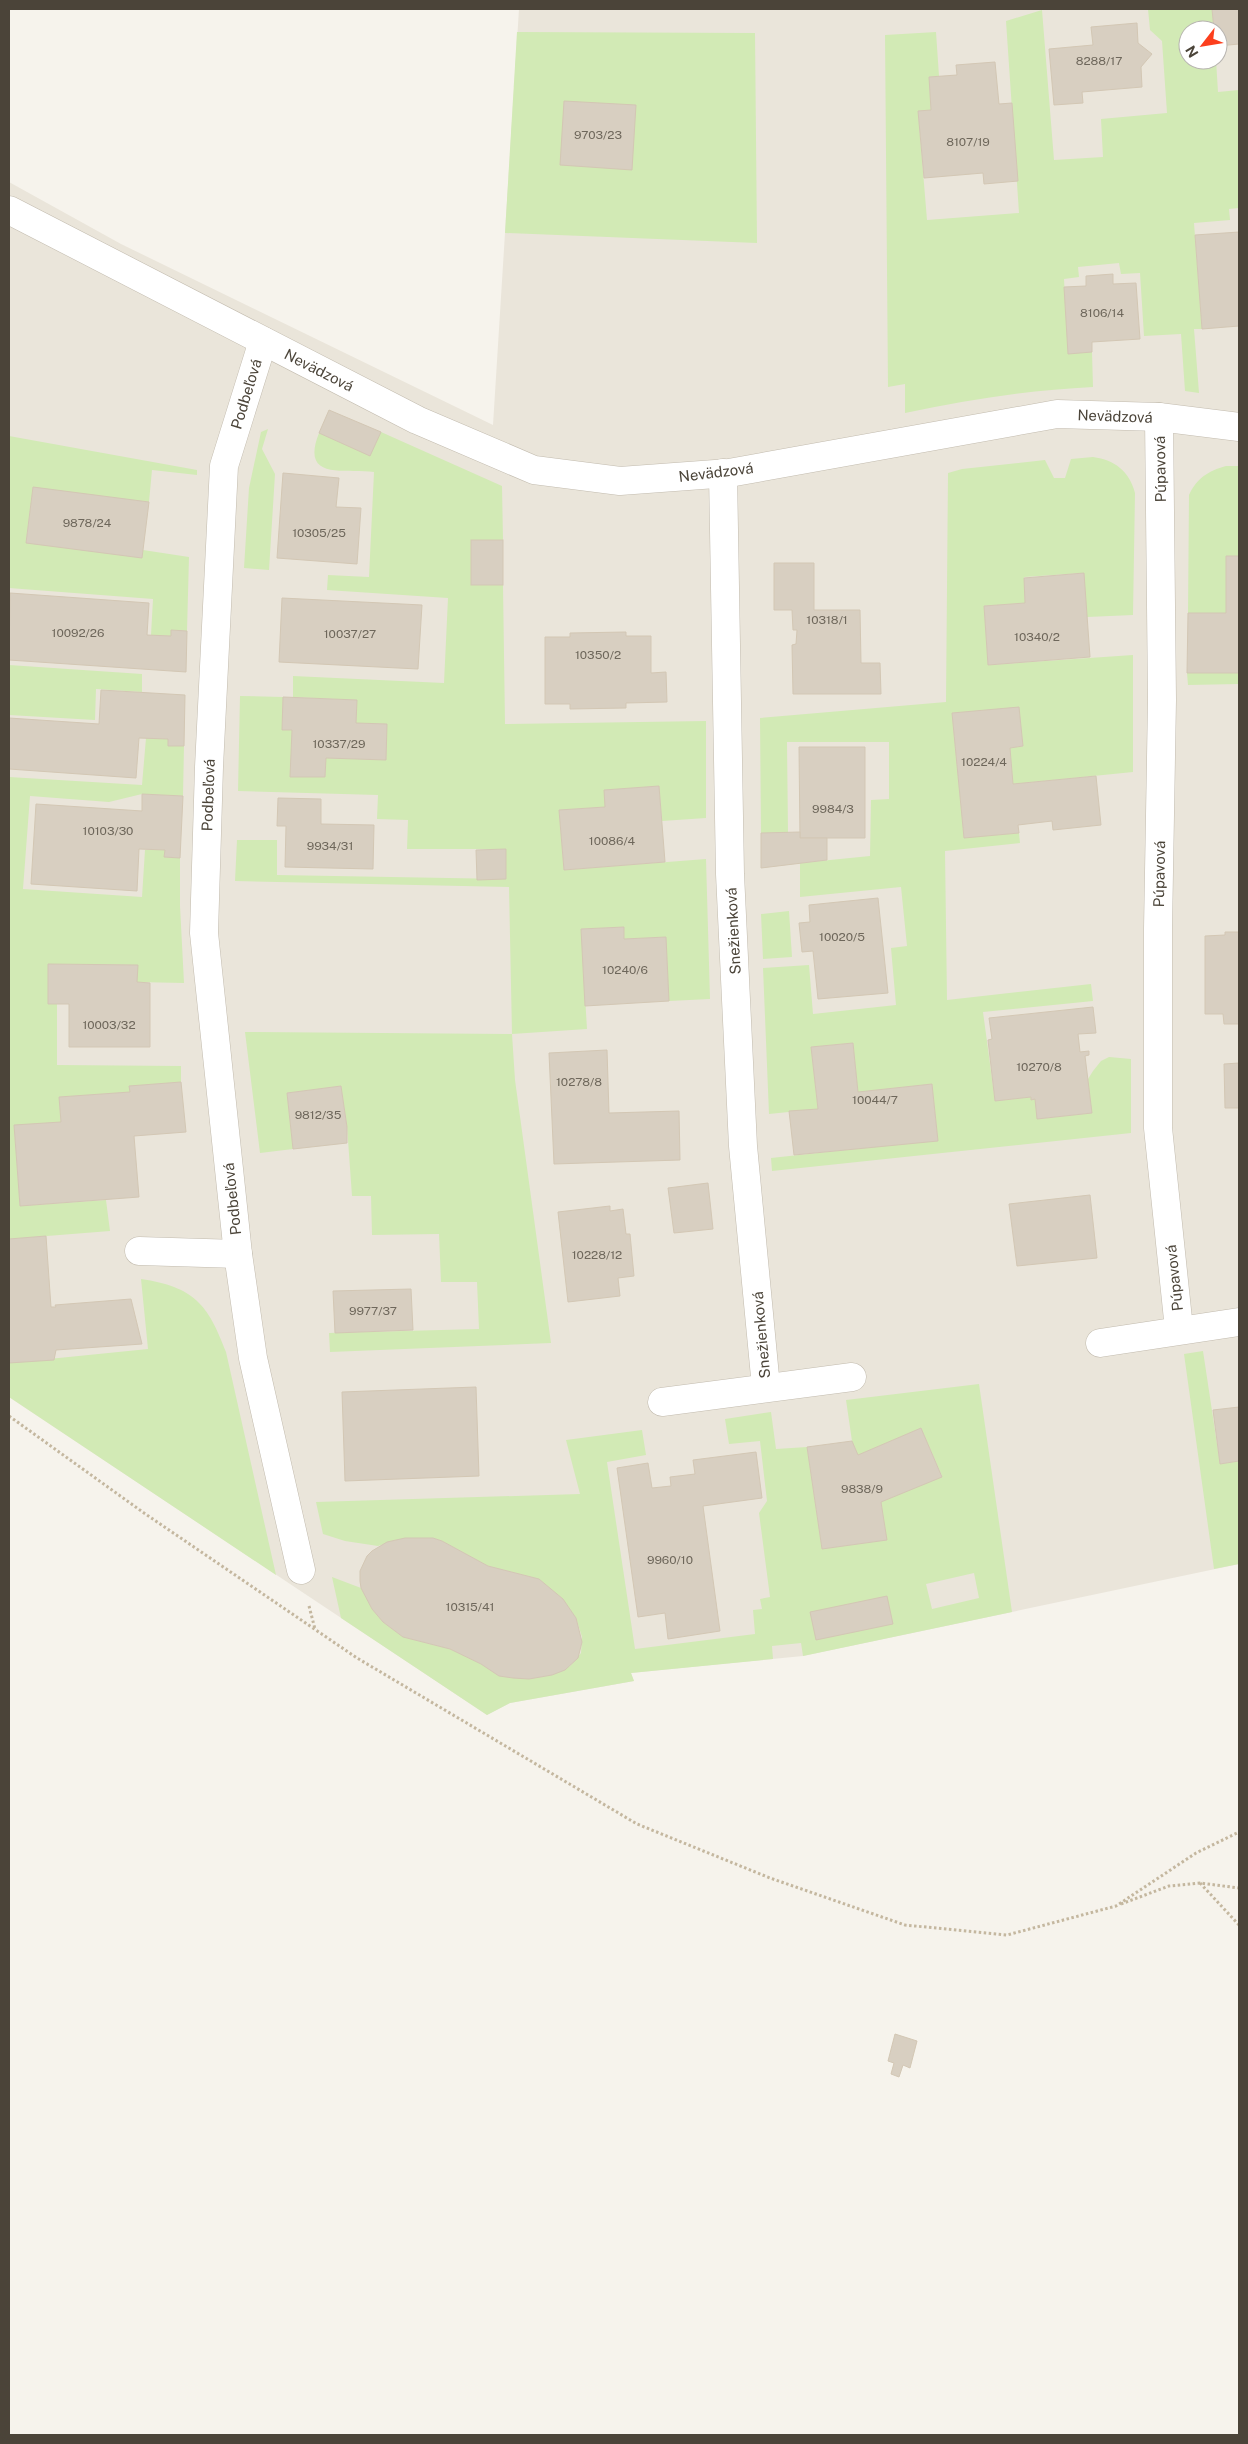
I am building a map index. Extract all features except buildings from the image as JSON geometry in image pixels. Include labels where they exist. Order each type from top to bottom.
[{"type":"street","name":"Nevädzová","points":[[9,210],[417,420],[534,470],[620,481],[723,473],[1057,414],[1159,417],[1239,427]]},
{"type":"street","name":"Podbeľová","points":[[263,341],[224,466],[207,826],[204,933],[238,1254],[253,1358],[301,1570]]},
{"type":"street","name":"Púpavová","points":[[1159,417],[1162,700],[1158,929],[1158,1128],[1179,1329]]},
{"type":"street","name":"Snežienková","points":[[723,473],[731,893],[743,1146],[766,1387]]},
{"type":"street","name":"Podbeľová","points":[[139,1251],[238,1254]]},
{"type":"street","name":"Púpavová","points":[[1100,1343],[1179,1329],[1239,1322]]},
{"type":"street","name":"Snežienková","points":[[662,1402],[852,1377]]},
{"type":"path","points":[[9,1416],[144,1513],[357,1658],[637,1824],[770,1878],[905,1925],[1007,1935],[1116,1906],[1170,1886],[1200,1883],[1239,1888]]},
{"type":"path","points":[[1116,1906],[1196,1853],[1239,1832]]},
{"type":"path","points":[[1200,1883],[1239,1925]]},
{"type":"shaded area","points":[[519,9],[1239,9],[1239,1564],[803,1656],[631,1673],[634,1681],[510,1703],[487,1715],[9,1397],[9,182],[121,244],[493,425]]},
{"type":"green space","points":[[1148,9],[1212,9],[1213,20],[1178,20],[1178,70],[1217,70],[1218,92],[1239,90],[1239,208],[1229,209],[1230,220],[1194,223],[1202,329],[1194,329],[1199,393],[1185,391],[1181,334],[1144,336],[1140,273],[1121,274],[1119,263],[1078,267],[1079,277],[1064,279],[1068,353],[1092,352],[1093,387],[999,396],[905,413],[905,384],[888,387],[885,35],[936,32],[939,76],[929,77],[931,110],[918,111],[927,220],[1019,213],[1006,21],[1042,10],[1054,160],[1103,157],[1101,119],[1167,113],[1162,41],[1150,30]]},
{"type":"green space","points":[[517,32],[755,33],[757,243],[505,233]]},
{"type":"green space","points":[[268,429],[262,449],[275,474],[269,570],[244,568],[249,488],[261,432]]},
{"type":"green space","points":[[381,432],[502,486],[503,540],[471,540],[471,585],[503,585],[505,724],[706,721],[706,818],[662,821],[659,786],[605,790],[605,807],[559,810],[564,870],[706,859],[710,999],[669,1001],[666,937],[624,939],[623,927],[581,929],[587,1029],[512,1034],[509,887],[235,881],[237,840],[277,840],[277,875],[506,879],[506,849],[407,849],[408,820],[377,819],[378,795],[238,791],[240,696],[283,697],[282,729],[292,730],[291,776],[325,777],[326,758],[386,760],[387,724],[356,723],[357,700],[293,697],[293,676],[444,683],[448,598],[327,590],[328,575],[369,577],[374,472],[338,471],[320,465],[315,459],[315,448],[319,433],[370,455]]},
{"type":"green space","points":[[9,436],[197,470],[197,475],[152,470],[149,502],[33,488],[26,542],[142,558],[143,550],[189,557],[187,631],[172,630],[171,636],[151,635],[153,599],[9,588]]},
{"type":"green space","points":[[1093,457],[1108,461],[1120,468],[1129,479],[1135,493],[1133,615],[1087,617],[1083,573],[1024,577],[1025,603],[984,606],[988,665],[1133,655],[1133,772],[1013,784],[1010,748],[1023,746],[1019,708],[952,713],[964,837],[1019,833],[1020,843],[945,851],[947,1000],[1091,984],[1093,1001],[983,1012],[995,1101],[1031,1097],[1031,1100],[1035,1099],[1038,1119],[1091,1113],[1088,1079],[1093,1071],[1101,1061],[1109,1057],[1131,1059],[1131,1133],[772,1171],[771,1158],[938,1140],[932,1084],[858,1092],[853,1043],[811,1047],[818,1109],[769,1114],[763,968],[809,965],[813,1014],[896,1005],[891,948],[907,946],[901,887],[800,897],[800,863],[870,856],[871,800],[889,799],[889,742],[787,742],[788,833],[761,833],[760,718],[946,702],[948,473],[962,469],[1045,460],[1054,478],[1065,478],[1071,459]]},
{"type":"green space","points":[[1226,466],[1239,466],[1239,556],[1226,556],[1226,613],[1188,613],[1189,495],[1204,476]]},
{"type":"green space","points":[[9,665],[142,674],[142,692],[96,689],[95,720],[9,715]]},
{"type":"green space","points":[[1187,673],[1239,673],[1239,684],[1188,685]]},
{"type":"green space","points":[[146,738],[168,739],[168,746],[184,746],[183,796],[142,794],[109,802],[30,796],[23,889],[142,897],[145,850],[165,850],[164,857],[180,858],[180,906],[184,983],[137,982],[137,965],[49,964],[48,1003],[57,1004],[57,1065],[181,1066],[181,1082],[130,1086],[130,1092],[59,1097],[61,1122],[14,1126],[20,1206],[106,1200],[110,1231],[9,1239],[9,777],[142,785]]},
{"type":"green space","points":[[789,911],[792,957],[763,959],[761,914]]},
{"type":"green space","points":[[245,1032],[512,1034],[515,1080],[551,1343],[330,1352],[329,1333],[479,1329],[477,1282],[441,1282],[439,1234],[372,1235],[371,1196],[352,1196],[347,1126],[341,1086],[287,1093],[293,1149],[260,1153]]},
{"type":"green space","points":[[141,1279],[159,1282],[186,1293],[197,1300],[213,1321],[226,1352],[276,1575],[9,1397],[9,1363],[148,1349]]},
{"type":"green space","points":[[1203,1351],[1220,1464],[1239,1461],[1239,1564],[1214,1569],[1184,1354]]},
{"type":"green space","points":[[979,1384],[1012,1612],[803,1656],[801,1643],[772,1646],[773,1659],[631,1673],[634,1681],[510,1703],[487,1715],[341,1618],[332,1577],[361,1588],[372,1609],[383,1622],[403,1637],[450,1649],[481,1664],[499,1676],[529,1679],[552,1675],[570,1666],[581,1653],[582,1637],[576,1618],[563,1599],[539,1579],[488,1566],[433,1538],[396,1540],[378,1546],[345,1541],[323,1534],[316,1502],[580,1494],[566,1440],[642,1430],[646,1455],[607,1462],[635,1649],[755,1634],[753,1610],[762,1609],[760,1599],[770,1597],[759,1513],[767,1501],[760,1441],[729,1444],[725,1419],[771,1412],[776,1449],[807,1447],[822,1549],[886,1540],[881,1502],[942,1476],[921,1428],[858,1455],[852,1441],[846,1400]],"holes":[[[974,1573],[979,1598],[932,1609],[926,1584]]]}]
